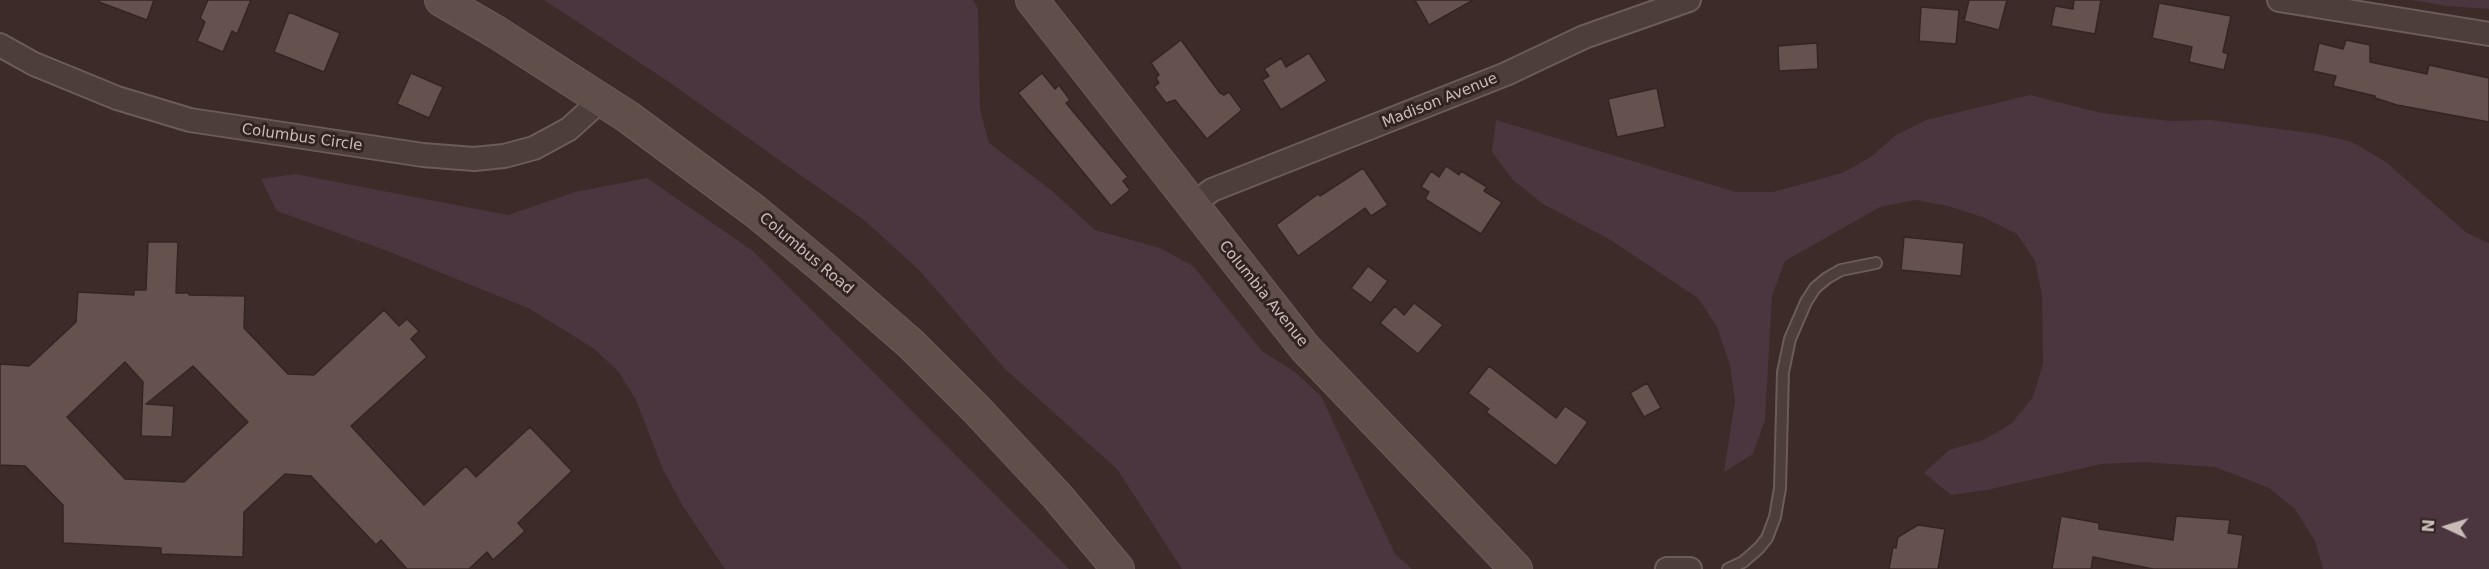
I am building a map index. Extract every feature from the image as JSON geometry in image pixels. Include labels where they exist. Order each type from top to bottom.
[{"type":"main road","name":"Columbus Road","points":[[441,0],[602,99],[756,212],[910,344],[993,427],[1118,569]]},
{"type":"main road","name":"Columbia Avenue","points":[[1032,0],[1305,348],[1516,569]]},
{"type":"street","name":"Madison Avenue","points":[[1192,205],[1212,190],[1506,74],[1584,37],[1689,0]]},
{"type":"street","points":[[2279,0],[2489,34]]},
{"type":"street","name":"Columbus Circle","points":[[0,45],[34,64],[117,98],[190,120],[423,154],[474,159],[504,156],[534,148],[569,129],[602,99]]},
{"type":"street","points":[[1667,569],[1690,569]]},
{"type":"lane","points":[[1728,569],[1743,562],[1759,548],[1767,538],[1775,517],[1780,488],[1783,372],[1790,339],[1806,302],[1827,278],[1841,270],[1876,263]]},
{"type":"shaded area","points":[[544,0],[973,0],[978,9],[980,110],[989,143],[1051,190],[1095,230],[1160,248],[1193,266],[1262,351],[1295,372],[1321,396],[1395,554],[1412,569],[1182,569],[1117,469],[1005,369],[919,270],[864,220],[666,80]]},
{"type":"shaded area","points":[[2411,0],[2489,0],[2489,9],[2446,6]]},
{"type":"shaded area","points":[[2030,95],[2101,113],[2171,121],[2210,120],[2318,134],[2352,142],[2386,162],[2467,233],[2489,243],[2489,569],[2323,569],[2315,541],[2295,509],[2269,488],[2215,467],[2143,462],[2101,464],[1987,490],[1951,495],[1924,473],[1949,450],[1983,440],[2011,424],[2033,397],[2043,364],[2042,296],[2035,261],[2017,234],[1985,218],[1948,206],[1915,200],[1880,207],[1785,261],[1772,296],[1765,420],[1753,454],[1724,472],[1735,401],[1730,365],[1717,327],[1698,298],[1609,239],[1543,204],[1513,180],[1492,152],[1496,120],[1736,192],[1773,192],[1842,173],[1871,157],[1896,135],[1926,120]]},
{"type":"shaded area","points":[[295,174],[508,215],[575,192],[647,178],[753,251],[1069,569],[725,569],[683,506],[663,470],[636,400],[618,371],[593,348],[530,309],[390,252],[277,211],[261,179]]},
{"type":"building","points":[[99,0],[154,0],[147,20],[99,2]]},
{"type":"building","points":[[208,0],[251,0],[237,34],[232,31],[223,52],[197,41],[205,22],[200,18]]},
{"type":"building","points":[[1415,0],[1473,0],[1429,25]]},
{"type":"building","points":[[1969,0],[2007,0],[1999,30],[1964,21]]},
{"type":"building","points":[[2074,0],[2101,0],[2095,34],[2051,26],[2055,6],[2073,9]]},
{"type":"building","points":[[2159,3],[2231,16],[2223,52],[2228,54],[2224,70],[2189,62],[2192,47],[2152,38]]},
{"type":"building","points":[[1921,7],[1959,10],[1956,44],[1919,41]]},
{"type":"building","points":[[289,12],[340,33],[324,72],[274,52]]},
{"type":"building","points":[[1181,40],[1220,93],[1224,95],[1229,92],[1242,110],[1207,139],[1175,100],[1166,103],[1154,87],[1159,83],[1156,78],[1159,75],[1151,63]]},
{"type":"building","points":[[2346,40],[2370,45],[2370,62],[2427,74],[2429,65],[2489,78],[2489,122],[2397,105],[2375,98],[2375,96],[2333,86],[2336,76],[2313,71],[2319,43],[2343,49]]},
{"type":"building","points":[[1817,43],[1818,69],[1779,71],[1778,46]]},
{"type":"building","points":[[1309,53],[1327,81],[1281,110],[1262,80],[1269,76],[1264,69],[1281,58],[1286,67]]},
{"type":"building","points":[[411,73],[443,87],[429,118],[397,104]]},
{"type":"building","points":[[1042,73],[1055,89],[1059,85],[1070,100],[1066,103],[1128,177],[1123,181],[1130,190],[1111,206],[1018,93]]},
{"type":"building","points":[[1657,88],[1665,127],[1617,137],[1608,99]]},
{"type":"building","points":[[1446,166],[1459,175],[1461,171],[1487,187],[1484,191],[1502,202],[1481,234],[1425,199],[1429,192],[1421,187],[1431,171],[1439,177]]},
{"type":"building","points":[[1363,168],[1388,205],[1371,216],[1365,208],[1298,256],[1276,225],[1318,194],[1320,196]]},
{"type":"building","points":[[1904,237],[1964,243],[1961,276],[1901,270]]},
{"type":"building","points":[[148,242],[178,242],[176,293],[245,296],[244,328],[288,374],[314,375],[384,310],[399,326],[407,319],[419,331],[411,339],[427,357],[351,426],[424,505],[466,466],[476,477],[530,427],[572,471],[518,523],[525,531],[493,560],[487,552],[469,569],[407,569],[381,540],[376,545],[311,476],[285,474],[244,512],[243,557],[161,554],[161,548],[63,543],[63,505],[25,466],[0,465],[0,364],[29,366],[76,322],[78,292],[134,295],[134,290],[146,290]],"holes":[[[125,362],[143,382],[141,436],[172,437],[174,406],[146,404],[193,366],[248,422],[184,482],[125,479],[67,417]]]},
{"type":"building","points":[[1368,266],[1388,281],[1371,303],[1351,288]]},
{"type":"building","points":[[1414,303],[1443,325],[1418,354],[1380,323],[1395,306],[1404,315]]},
{"type":"building","points":[[1489,366],[1556,418],[1565,406],[1588,422],[1556,466],[1486,412],[1489,409],[1468,393]]},
{"type":"building","points":[[1647,383],[1661,408],[1644,417],[1630,393]]},
{"type":"building","points":[[2061,516],[2099,523],[2099,529],[2173,540],[2176,516],[2230,520],[2228,533],[2243,535],[2238,569],[2153,569],[2093,557],[2091,569],[2052,569]]},
{"type":"building","points":[[1918,525],[1945,529],[1938,569],[1889,569],[1893,547],[1896,548],[1898,537]]}]
